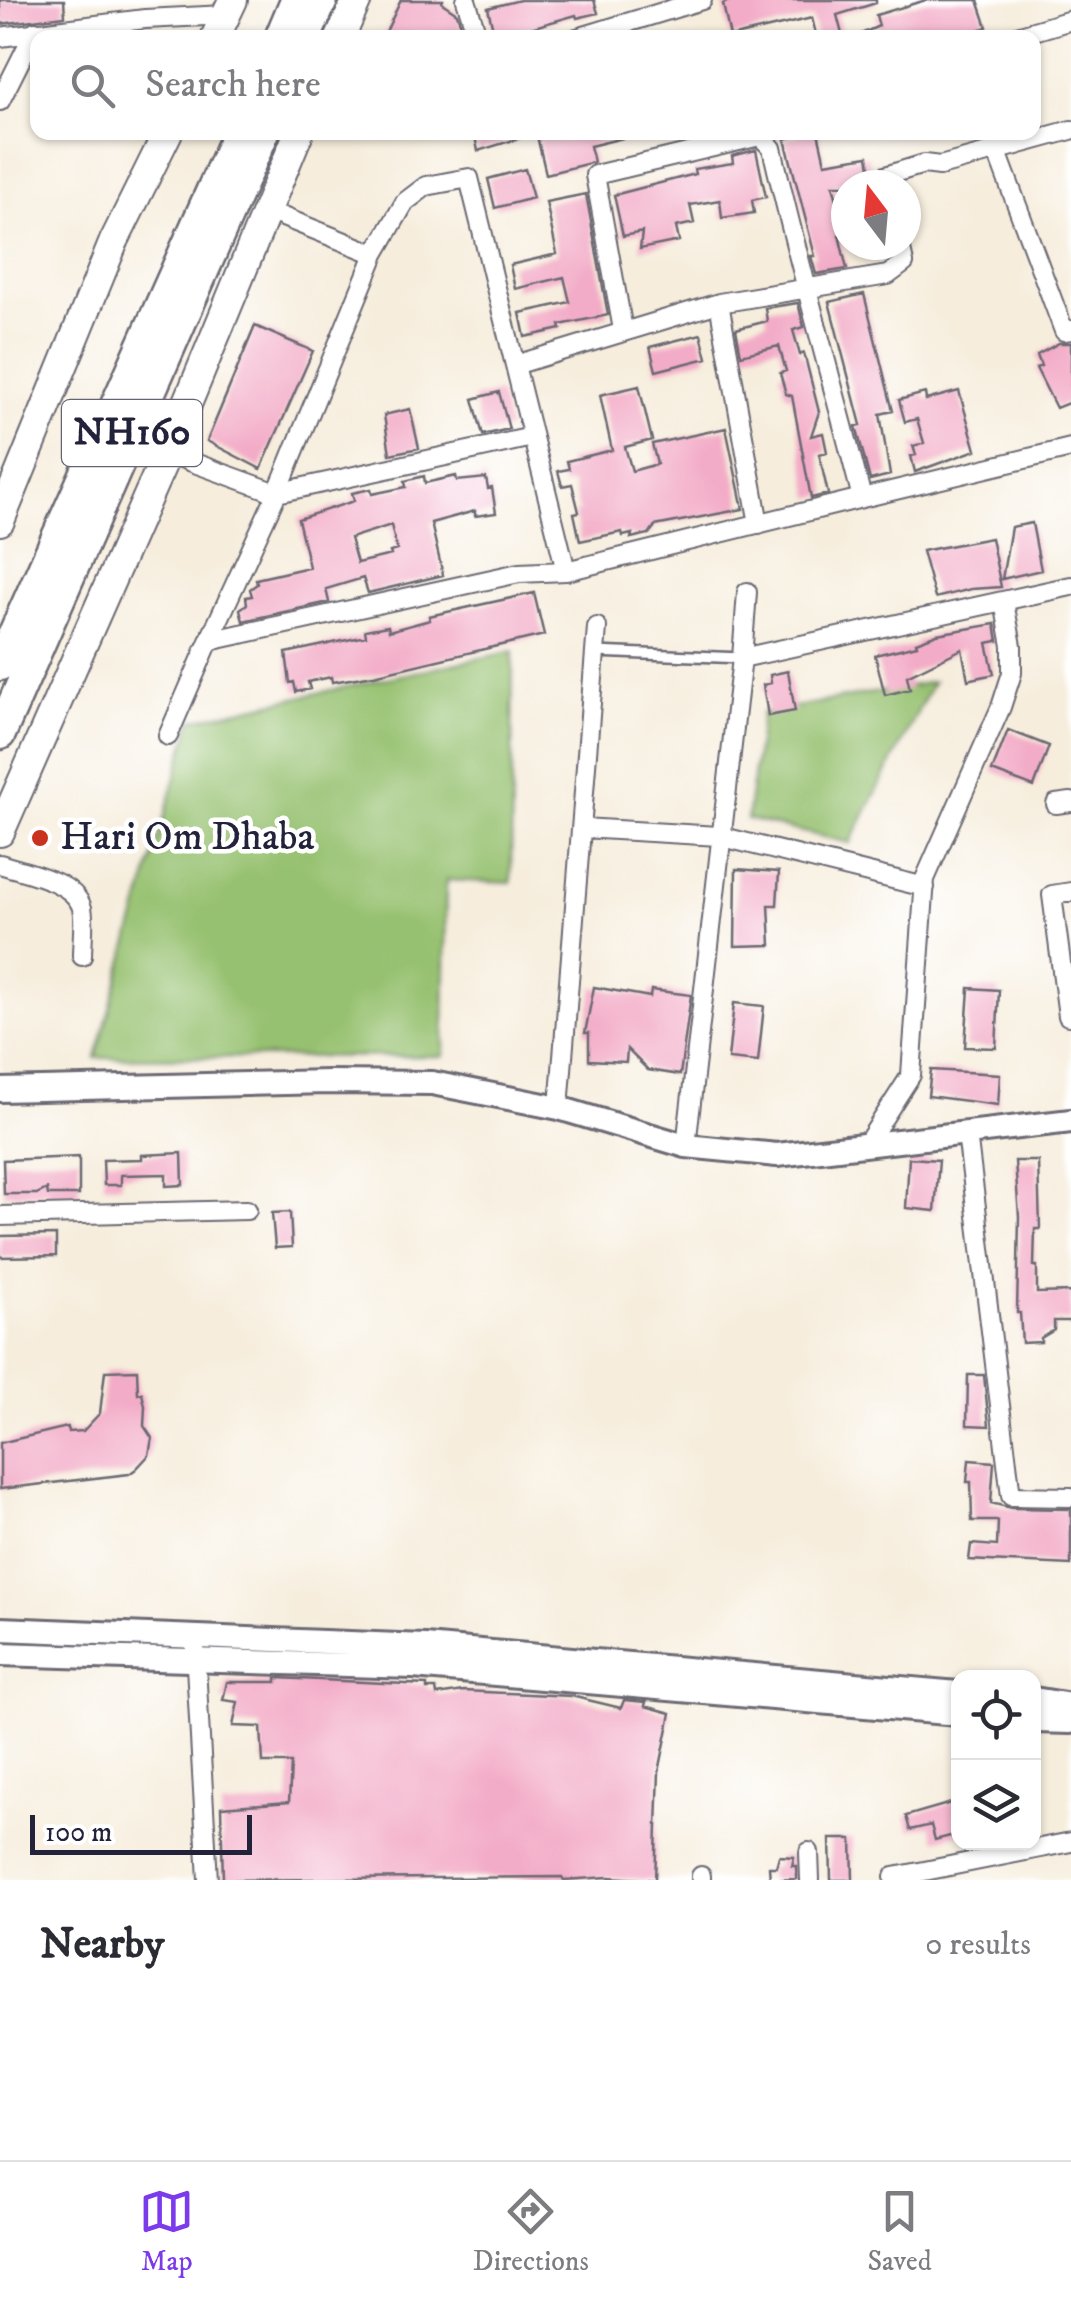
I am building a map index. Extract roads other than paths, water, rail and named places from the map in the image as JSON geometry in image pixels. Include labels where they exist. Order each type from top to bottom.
[{"type":"highway","points":[[283,30],[296,0]]},
{"type":"highway","points":[[309,30],[322,0]]},
{"type":"highway","name":"NH160","points":[[0,666],[234,140]]},
{"type":"highway","name":"NH160","points":[[0,734],[260,140]]},
{"type":"main road","points":[[344,30],[357,0]]},
{"type":"main road","points":[[0,521],[114,241],[164,140]]},
{"type":"main road","points":[[0,832],[167,453],[296,140]]},
{"type":"main road","points":[[0,1090],[328,1082],[432,1084],[558,1108],[686,1146],[777,1155],[1071,1121]]},
{"type":"main road","points":[[0,1629],[425,1646],[951,1691]]},
{"type":"main road","points":[[0,1654],[413,1667],[951,1713]]},
{"type":"main road","points":[[1041,1700],[1071,1705]]},
{"type":"main road","points":[[1041,1722],[1071,1722]]},
{"type":"street","points":[[466,0],[475,30]]},
{"type":"street","points":[[603,30],[702,0]]},
{"type":"street","points":[[40,30],[144,10],[224,17]]},
{"type":"street","points":[[1037,30],[1071,20]]},
{"type":"street","points":[[0,37],[30,32]]},
{"type":"street","points":[[0,102],[30,41]]},
{"type":"street","points":[[1041,139],[1071,130]]},
{"type":"street","points":[[623,330],[594,175],[743,140]]},
{"type":"street","points":[[764,140],[772,148],[804,290],[817,321],[862,498]]},
{"type":"street","points":[[905,170],[924,164],[940,166],[1037,140]]},
{"type":"street","points":[[997,152],[1064,331],[1071,330]]},
{"type":"street","points":[[168,736],[277,493],[375,254],[405,202],[426,186],[469,178],[566,572]]},
{"type":"street","points":[[268,211],[375,254]]},
{"type":"street","points":[[515,364],[718,303],[888,275],[903,260]]},
{"type":"street","points":[[718,303],[759,524]]},
{"type":"street","points":[[167,453],[277,493],[532,438]]},
{"type":"street","points":[[210,641],[519,572],[566,572],[1071,448]]},
{"type":"street","points":[[742,658],[1071,586]]},
{"type":"street","points":[[686,1146],[747,592]]},
{"type":"street","points":[[866,1145],[911,1076],[925,880],[1001,707],[1012,673],[1012,646],[1004,602]]},
{"type":"street","points":[[558,1108],[597,627]]},
{"type":"street","points":[[582,828],[720,836],[925,886]]},
{"type":"street","points":[[0,864],[57,884],[74,895],[82,907],[82,956]]},
{"type":"street","points":[[1071,892],[1052,895],[1071,1016]]},
{"type":"street","points":[[968,1133],[1011,1496],[1071,1497]]},
{"type":"street","points":[[0,1216],[247,1210]]},
{"type":"street","points":[[194,1638],[208,1880]]},
{"type":"street","points":[[894,1877],[1071,1842]]},
{"type":"street","points":[[809,1852],[810,1880]]},
{"type":"lane","points":[[594,652],[742,658]]},
{"type":"place","name":"Hari Om Dhaba","points":[[40,838]]}]
